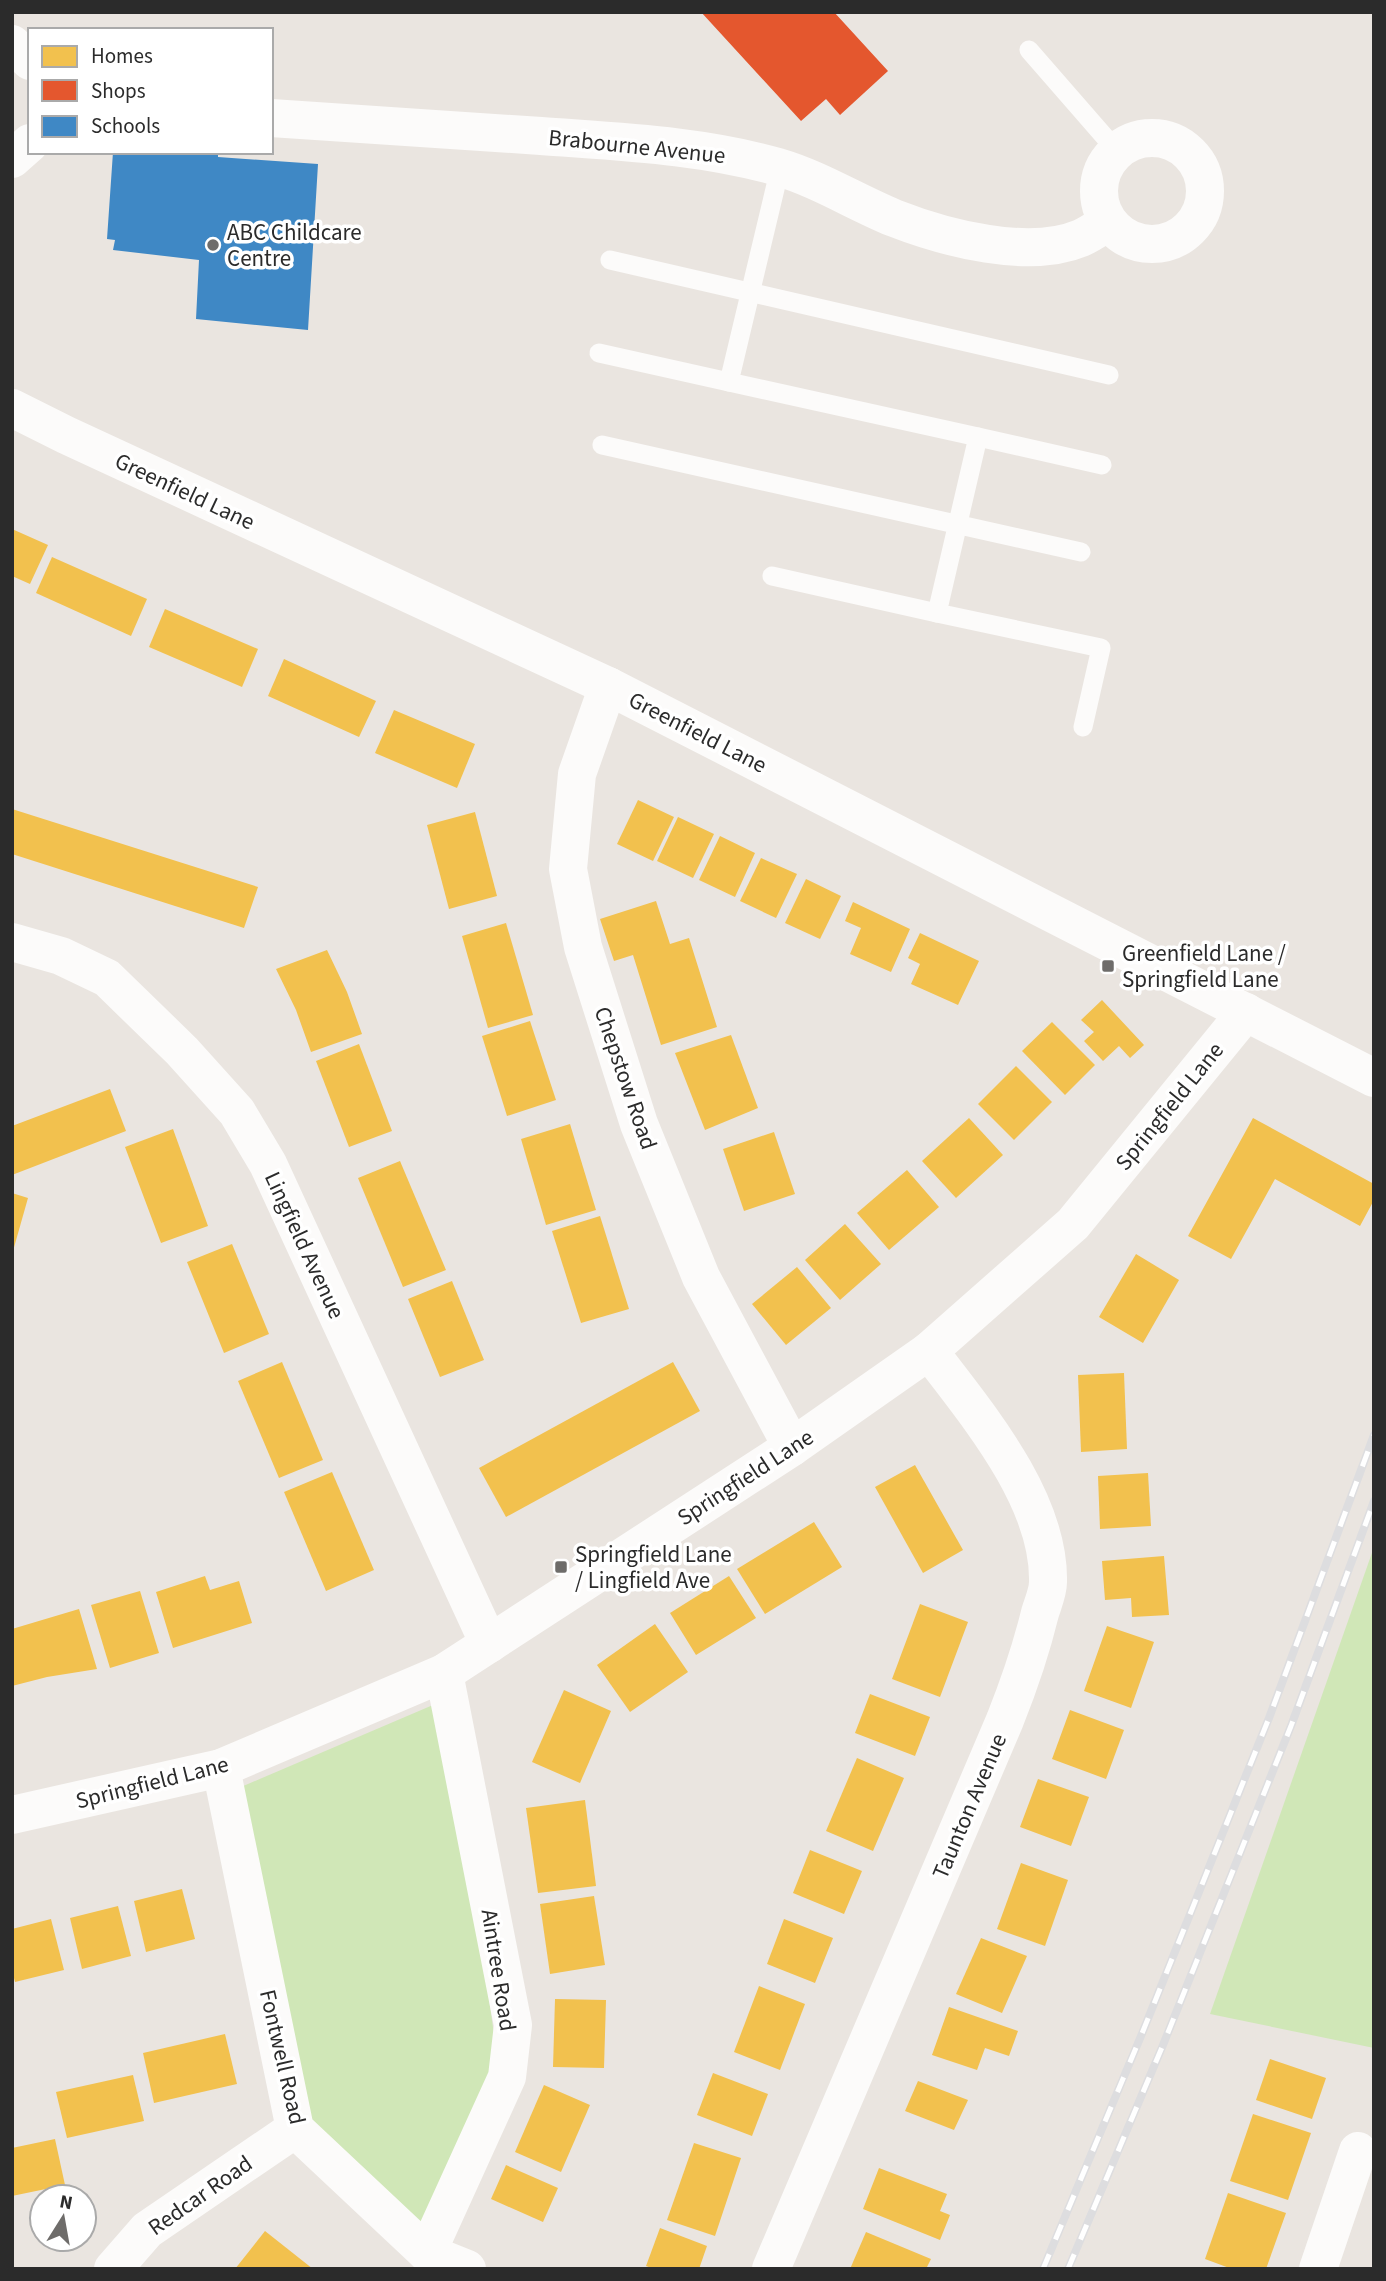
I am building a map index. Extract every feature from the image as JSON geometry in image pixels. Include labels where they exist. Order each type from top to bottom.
[{"type":"street","points":[[12,44],[28,59]]},
{"type":"street","name":"Brabourne Avenue","points":[[273,118],[628,142],[700,150],[780,168],[895,218],[971,240],[1014,247],[1054,245],[1081,238],[1108,222]]},
{"type":"street","points":[[1142,138],[1160,138],[1187,151],[1198,165],[1205,183],[1205,193],[1198,216],[1187,231],[1171,240],[1152,244],[1121,235],[1108,222],[1098,192],[1101,173],[1111,157],[1125,145],[1142,138]]},
{"type":"street","points":[[12,159],[28,146]]},
{"type":"street","name":"Greenfield Lane","points":[[12,408],[608,686],[1374,1078]]},
{"type":"street","name":"Chepstow Road","points":[[608,686],[577,774],[568,869],[583,947],[639,1124],[701,1277],[792,1447]]},
{"type":"street","name":"Lingfield Avenue","points":[[12,942],[61,956],[107,978],[183,1051],[237,1112],[268,1164],[489,1644]]},
{"type":"street","name":"Springfield Lane","points":[[12,1815],[221,1768],[444,1673],[792,1447],[929,1351],[1073,1224],[1246,1012]]},
{"type":"street","name":"Taunton Avenue","points":[[771,2269],[1014,1699],[1048,1583],[1044,1546],[1018,1477],[991,1433],[929,1351]]},
{"type":"street","name":"Aintree Road","points":[[427,2253],[507,2077],[513,2025],[444,1673]]},
{"type":"street","name":"Fontwell Road","points":[[221,1768],[295,2129],[427,2253],[467,2269]]},
{"type":"street","name":"Redcar Road","points":[[113,2269],[147,2230],[295,2129]]},
{"type":"street","points":[[1318,2269],[1358,2151]]},
{"type":"lane","points":[[1029,50],[1117,151]]},
{"type":"lane","points":[[729,382],[780,168]]},
{"type":"lane","points":[[610,260],[1109,375]]},
{"type":"lane","points":[[599,353],[1102,465]]},
{"type":"lane","points":[[937,613],[978,437]]},
{"type":"lane","points":[[602,445],[1081,552]]},
{"type":"lane","points":[[772,576],[1101,648],[1083,727]]},
{"type":"green space","points":[[1374,1547],[1374,2048],[1210,2014]]},
{"type":"green space","points":[[447,1699],[499,2070],[425,2231],[303,2119],[241,1787]]},
{"type":"building: Homes","points":[[12,529],[48,545],[30,584],[12,576]]},
{"type":"building: Homes","points":[[52,557],[147,599],[131,636],[36,593]]},
{"type":"building: Homes","points":[[165,609],[258,649],[242,687],[149,647]]},
{"type":"building: Homes","points":[[284,659],[376,701],[359,737],[268,696]]},
{"type":"building: Homes","points":[[394,710],[475,744],[457,788],[375,753]]},
{"type":"building: Homes","points":[[638,800],[674,817],[653,861],[617,844]]},
{"type":"building: Homes","points":[[12,809],[258,887],[244,928],[12,854]]},
{"type":"building: Homes","points":[[475,812],[497,896],[449,909],[427,825]]},
{"type":"building: Homes","points":[[678,817],[714,834],[693,878],[657,861]]},
{"type":"building: Homes","points":[[720,836],[755,853],[735,897],[699,880]]},
{"type":"building: Homes","points":[[761,858],[797,874],[776,918],[740,901]]},
{"type":"building: Homes","points":[[806,879],[841,896],[820,939],[785,923]]},
{"type":"building: Homes","points":[[656,901],[670,944],[689,938],[717,1027],[661,1045],[633,955],[614,961],[600,919]]},
{"type":"building: Homes","points":[[853,902],[910,929],[891,972],[850,954],[861,928],[845,921]]},
{"type":"building: Homes","points":[[506,923],[533,1015],[488,1028],[462,936]]},
{"type":"building: Homes","points":[[920,933],[979,961],[958,1005],[911,984],[920,964],[908,958]]},
{"type":"building: Homes","points":[[327,950],[347,992],[362,1034],[311,1052],[296,1010],[276,969]]},
{"type":"building: Homes","points":[[1102,1000],[1144,1045],[1130,1058],[1119,1046],[1103,1061],[1084,1041],[1094,1032],[1081,1020]]},
{"type":"building: Homes","points":[[530,1021],[556,1100],[507,1116],[482,1036]]},
{"type":"building: Homes","points":[[1052,1022],[1095,1065],[1065,1095],[1022,1051]]},
{"type":"building: Homes","points":[[731,1035],[758,1108],[705,1130],[675,1053]]},
{"type":"building: Homes","points":[[359,1044],[392,1131],[349,1147],[316,1061]]},
{"type":"building: Homes","points":[[1016,1066],[1052,1102],[1014,1140],[978,1104]]},
{"type":"building: Homes","points":[[110,1089],[126,1131],[12,1175],[12,1126]]},
{"type":"building: Homes","points":[[969,1118],[1003,1155],[956,1198],[922,1161]]},
{"type":"building: Homes","points":[[1253,1118],[1374,1184],[1374,1200],[1360,1226],[1275,1179],[1231,1259],[1188,1236]]},
{"type":"building: Homes","points":[[570,1124],[596,1210],[546,1225],[521,1139]]},
{"type":"building: Homes","points":[[173,1129],[208,1226],[161,1243],[125,1147]]},
{"type":"building: Homes","points":[[774,1132],[795,1194],[744,1211],[723,1149]]},
{"type":"building: Homes","points":[[400,1161],[446,1270],[403,1287],[358,1178]]},
{"type":"building: Homes","points":[[907,1170],[939,1207],[889,1250],[857,1213]]},
{"type":"building: Homes","points":[[12,1193],[28,1198],[13,1251],[12,1251]]},
{"type":"building: Homes","points":[[600,1216],[629,1309],[581,1323],[552,1231]]},
{"type":"building: Homes","points":[[845,1224],[881,1264],[840,1300],[805,1260]]},
{"type":"building: Homes","points":[[232,1244],[269,1334],[224,1353],[187,1262]]},
{"type":"building: Homes","points":[[1136,1254],[1179,1280],[1143,1343],[1099,1317]]},
{"type":"building: Homes","points":[[797,1267],[831,1308],[786,1345],[752,1304]]},
{"type":"building: Homes","points":[[452,1281],[484,1360],[440,1377],[408,1299]]},
{"type":"building: Homes","points":[[282,1362],[323,1460],[279,1478],[238,1381]]},
{"type":"building: Homes","points":[[673,1362],[700,1411],[506,1517],[479,1468]]},
{"type":"building: Homes","points":[[1124,1373],[1127,1449],[1081,1452],[1078,1375]]},
{"type":"building: Homes","points":[[915,1465],[963,1550],[923,1573],[875,1487]]},
{"type":"building: Homes","points":[[332,1472],[374,1570],[326,1591],[284,1492]]},
{"type":"building: Homes","points":[[1148,1473],[1151,1526],[1100,1529],[1098,1476]]},
{"type":"building: Homes","points":[[814,1522],[842,1567],[765,1614],[737,1569]]},
{"type":"building: Homes","points":[[1164,1556],[1169,1615],[1132,1617],[1131,1598],[1105,1600],[1102,1561]]},
{"type":"building: Homes","points":[[205,1576],[210,1590],[239,1581],[252,1623],[173,1648],[156,1592]]},
{"type":"building: Homes","points":[[729,1576],[756,1618],[696,1655],[670,1613]]},
{"type":"building: Homes","points":[[140,1591],[159,1653],[110,1668],[91,1605]]},
{"type":"building: Homes","points":[[920,1604],[968,1622],[940,1697],[892,1679]]},
{"type":"building: Homes","points":[[79,1609],[97,1669],[12,1686],[12,1629]]},
{"type":"building: Homes","points":[[655,1624],[688,1672],[630,1712],[597,1665]]},
{"type":"building: Homes","points":[[1107,1626],[1154,1642],[1131,1708],[1084,1691]]},
{"type":"building: Homes","points":[[564,1690],[611,1711],[580,1783],[532,1762]]},
{"type":"building: Homes","points":[[870,1694],[930,1717],[915,1756],[855,1733]]},
{"type":"building: Homes","points":[[1070,1710],[1124,1730],[1106,1779],[1052,1759]]},
{"type":"building: Homes","points":[[857,1758],[904,1778],[873,1851],[826,1831]]},
{"type":"building: Homes","points":[[1038,1779],[1089,1797],[1071,1846],[1020,1827]]},
{"type":"building: Homes","points":[[585,1800],[596,1886],[538,1893],[526,1808]]},
{"type":"building: Homes","points":[[810,1850],[862,1871],[844,1914],[793,1893]]},
{"type":"building: Homes","points":[[1021,1863],[1068,1880],[1045,1946],[997,1929]]},
{"type":"building: Homes","points":[[182,1889],[195,1939],[146,1952],[134,1901]]},
{"type":"building: Homes","points":[[594,1896],[605,1965],[550,1974],[540,1904]]},
{"type":"building: Homes","points":[[118,1906],[131,1956],[82,1969],[70,1918]]},
{"type":"building: Homes","points":[[51,1919],[64,1970],[15,1982],[12,1970],[12,1929]]},
{"type":"building: Homes","points":[[784,1919],[833,1938],[815,1983],[767,1964]]},
{"type":"building: Homes","points":[[981,1938],[1027,1956],[1002,2013],[956,1994]]},
{"type":"building: Homes","points":[[759,1986],[805,2004],[780,2070],[734,2052]]},
{"type":"building: Homes","points":[[555,1999],[606,2000],[604,2068],[553,2067]]},
{"type":"building: Homes","points":[[949,2007],[1018,2031],[1009,2056],[985,2048],[977,2070],[932,2055]]},
{"type":"building: Homes","points":[[225,2034],[237,2084],[154,2103],[143,2053]]},
{"type":"building: Homes","points":[[1270,2059],[1326,2078],[1312,2119],[1256,2100]]},
{"type":"building: Homes","points":[[713,2073],[768,2094],[752,2136],[697,2115]]},
{"type":"building: Homes","points":[[133,2075],[144,2121],[67,2138],[56,2092]]},
{"type":"building: Homes","points":[[918,2081],[968,2100],[954,2130],[905,2111]]},
{"type":"building: Homes","points":[[544,2085],[590,2105],[561,2172],[515,2152]]},
{"type":"building: Homes","points":[[1253,2114],[1311,2133],[1288,2200],[1230,2181]]},
{"type":"building: Homes","points":[[55,2139],[65,2183],[28,2183],[28,2193],[12,2196],[12,2148]]},
{"type":"building: Homes","points":[[694,2143],[741,2158],[715,2236],[667,2220]]},
{"type":"building: Homes","points":[[506,2165],[558,2188],[543,2222],[491,2199]]},
{"type":"building: Homes","points":[[879,2168],[947,2194],[940,2211],[950,2215],[940,2240],[863,2209]]},
{"type":"building: Homes","points":[[1228,2193],[1286,2213],[1266,2269],[1232,2269],[1205,2259]]},
{"type":"building: Homes","points":[[660,2228],[707,2246],[699,2269],[654,2269],[646,2266]]},
{"type":"building: Homes","points":[[265,2231],[313,2269],[235,2269]]},
{"type":"building: Homes","points":[[866,2232],[931,2259],[926,2269],[850,2269]]},
{"type":"building: Shops","points":[[701,12],[834,12],[888,71],[840,115],[826,99],[801,121]]},
{"type":"building: Schools","name":"ABC Childcare Centre","points":[[113,154],[218,154],[218,157],[318,164],[308,330],[196,319],[199,260],[113,250],[115,240],[107,239]]},
{"type":"railway","points":[[1043,2269],[1141,2036],[1269,1718],[1374,1435]]},
{"type":"railway","points":[[1068,2269],[1163,2045],[1291,1726],[1374,1501]]},
{"type":"place","name":"ABC Childcare Centre","points":[[213,245]]},
{"type":"place","name":"Greenfield Lane / Springfield Lane","points":[[1108,966]]},
{"type":"place","name":"Springfield Lane / Lingfield Ave","points":[[561,1567]]}]
